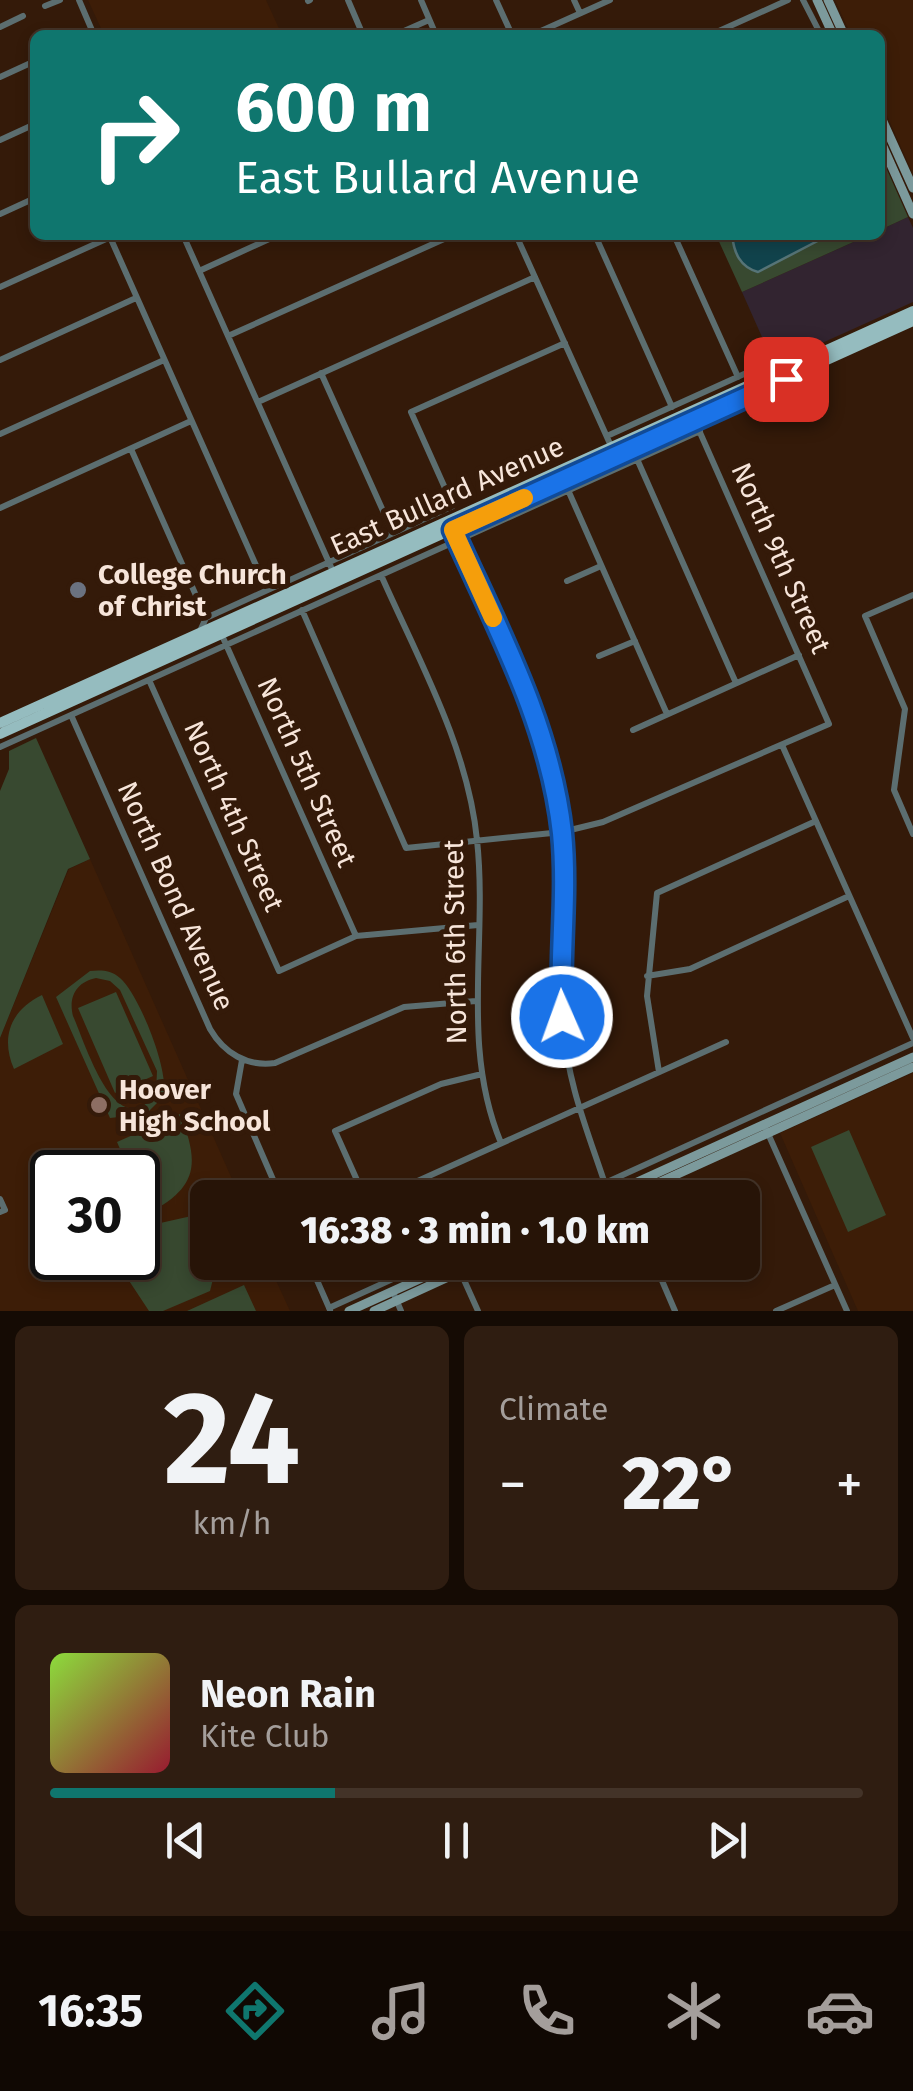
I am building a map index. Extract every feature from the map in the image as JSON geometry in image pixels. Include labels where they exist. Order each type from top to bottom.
[{"type":"main road","points":[[818,0],[831,30]]},
{"type":"main road","points":[[828,0],[842,30]]},
{"type":"main road","points":[[885,126],[913,188]]},
{"type":"main road","points":[[885,151],[913,214]]},
{"type":"main road","name":"East Bullard Avenue","points":[[695,421],[778,372],[913,311]]},
{"type":"main road","name":"East Bullard Avenue","points":[[0,734],[221,635],[334,572],[453,530],[612,446],[695,421],[913,321]]},
{"type":"main road","name":"East Bullard Avenue","points":[[0,723],[199,633],[221,635]]},
{"type":"main road","points":[[45,714],[91,688],[94,680]]},
{"type":"main road","points":[[661,1180],[913,1057]]},
{"type":"main road","points":[[644,1180],[913,1067]]},
{"type":"main road","points":[[374,1311],[398,1304],[436,1280]]},
{"type":"main road","points":[[350,1311],[398,1304]]},
{"type":"street","points":[[46,6],[60,0]]},
{"type":"street","points":[[79,0],[92,30]]},
{"type":"street","points":[[348,0],[361,30]]},
{"type":"street","points":[[420,0],[434,30]]},
{"type":"street","points":[[496,0],[510,30]]},
{"type":"street","points":[[574,0],[580,14]]},
{"type":"street","points":[[543,30],[610,0]]},
{"type":"street","points":[[721,30],[788,0]]},
{"type":"street","points":[[802,0],[818,30]]},
{"type":"street","points":[[0,27],[24,16]]},
{"type":"street","points":[[406,30],[429,20]]},
{"type":"street","points":[[0,77],[30,63]]},
{"type":"street","points":[[0,140],[30,126]]},
{"type":"street","points":[[0,214],[30,200]]},
{"type":"street","points":[[0,287],[103,240]]},
{"type":"street","points":[[114,240],[267,590]]},
{"type":"street","points":[[186,240],[334,572]]},
{"type":"street","points":[[200,270],[257,240]]},
{"type":"street","points":[[228,336],[442,240]]},
{"type":"street","points":[[518,240],[612,446],[672,407],[738,377],[774,362],[778,372]]},
{"type":"street","points":[[597,240],[672,407]]},
{"type":"street","points":[[676,240],[738,377]]},
{"type":"street","points":[[258,402],[535,277]]},
{"type":"street","points":[[0,360],[136,298]]},
{"type":"street","points":[[199,633],[206,618],[267,590],[334,572],[392,533],[454,506],[411,412],[564,342]]},
{"type":"street","points":[[0,434],[164,360]]},
{"type":"street","points":[[321,374],[392,533]]},
{"type":"street","points":[[0,747],[149,680],[221,635],[302,610],[381,575],[453,530],[568,490],[638,459],[695,421]]},
{"type":"street","name":"North 9th Street","points":[[695,421],[829,724],[782,745]]},
{"type":"street","points":[[0,508],[191,422]]},
{"type":"street","points":[[131,449],[206,618]]},
{"type":"street","points":[[638,459],[736,683]]},
{"type":"street","points":[[568,490],[667,714]]},
{"type":"street","points":[[453,530],[538,722],[562,832],[562,1004],[577,1109],[603,1180]]},
{"type":"street","points":[[566,582],[601,566]]},
{"type":"street","name":"North 6th Street","points":[[381,575],[450,733],[470,795],[478,841],[476,1001],[482,1074],[501,1143]]},
{"type":"street","points":[[913,595],[865,616],[905,709],[894,782],[913,834]]},
{"type":"street","points":[[302,610],[406,848],[562,832],[624,816],[782,745],[913,1041],[611,1180]]},
{"type":"street","name":"North 5th Street","points":[[221,635],[356,936]]},
{"type":"street","points":[[599,656],[635,641]]},
{"type":"street","points":[[633,730],[799,655]]},
{"type":"street","name":"North 4th Street","points":[[149,680],[278,972],[356,936]]},
{"type":"street","name":"North Bond Avenue","points":[[71,715],[210,1029],[222,1046],[242,1060]]},
{"type":"street","points":[[659,1072],[650,1035],[647,976],[657,893],[816,821]]},
{"type":"street","points":[[647,976],[690,969],[850,896]]},
{"type":"street","points":[[356,936],[478,924]]},
{"type":"street","points":[[273,1180],[236,1094],[242,1060],[265,1065],[289,1060],[404,1008],[476,1001]]},
{"type":"street","points":[[420,1180],[726,1042]]},
{"type":"street","points":[[357,1180],[336,1130],[440,1084],[482,1074]]},
{"type":"street","points":[[766,1128],[847,1311]]},
{"type":"street","points":[[0,1199],[5,1210],[0,1212]]},
{"type":"street","points":[[317,1280],[330,1310],[392,1280]]},
{"type":"street","points":[[464,1280],[478,1311]]},
{"type":"street","points":[[661,1280],[674,1311]]},
{"type":"street","points":[[776,1311],[835,1284]]},
{"type":"shaded area","points":[[88,0],[266,0],[280,30],[102,30]]},
{"type":"shaded area","points":[[835,0],[913,0],[913,174],[885,111],[885,30],[849,30]]},
{"type":"shaded area","points":[[908,217],[913,228],[913,302],[782,361],[770,355],[742,292],[858,240],[885,240],[885,228]]},
{"type":"shaded area","name":"Hoover High School","points":[[90,859],[232,1180],[190,1180],[190,1280],[276,1280],[290,1311],[0,1311],[0,1038],[69,869]]},
{"type":"shaded area","points":[[913,1073],[913,1311],[858,1311],[780,1133]]},
{"type":"green space","points":[[885,165],[908,217],[885,228]]},
{"type":"green space","points":[[718,240],[858,240],[742,292]]},
{"type":"green space","points":[[36,738],[90,859],[68,869],[0,1038],[0,791],[9,769],[9,751]]},
{"type":"green space","points":[[90,971],[113,973],[128,987],[152,1035],[162,1071],[163,1097],[146,1114],[110,1118],[56,997]],"holes":[[[96,978],[110,981],[120,990],[157,1071],[156,1093],[141,1107],[128,1108],[115,1100],[94,1066],[73,1016],[73,996],[79,987]]]},
{"type":"green space","points":[[116,992],[153,1076],[115,1093],[78,1008]]},
{"type":"green space","points":[[42,995],[63,1044],[14,1069],[8,1046],[11,1026],[23,1008]]},
{"type":"green space","points":[[180,1114],[192,1161],[185,1184],[160,1206],[160,1150],[120,1150],[117,1142]]},
{"type":"green space","points":[[849,1130],[886,1215],[848,1232],[811,1147]]},
{"type":"green space","points":[[190,1216],[190,1280],[213,1280],[210,1291],[163,1311],[149,1311],[129,1280],[160,1280],[160,1223]]},
{"type":"green space","points":[[244,1285],[256,1311],[187,1311]]},
{"type":"water","points":[[733,240],[819,240],[758,272],[747,267]]},
{"type":"slow traffic","points":[[493,618],[453,530],[524,498]]},
{"type":"place","name":"College Church of Christ","points":[[78,590]]},
{"type":"place","name":"Hoover High School","points":[[99,1105]]},
{"type":"route","points":[[562,1017],[562,832],[547,751],[526,693],[453,530],[786,379]]}]
